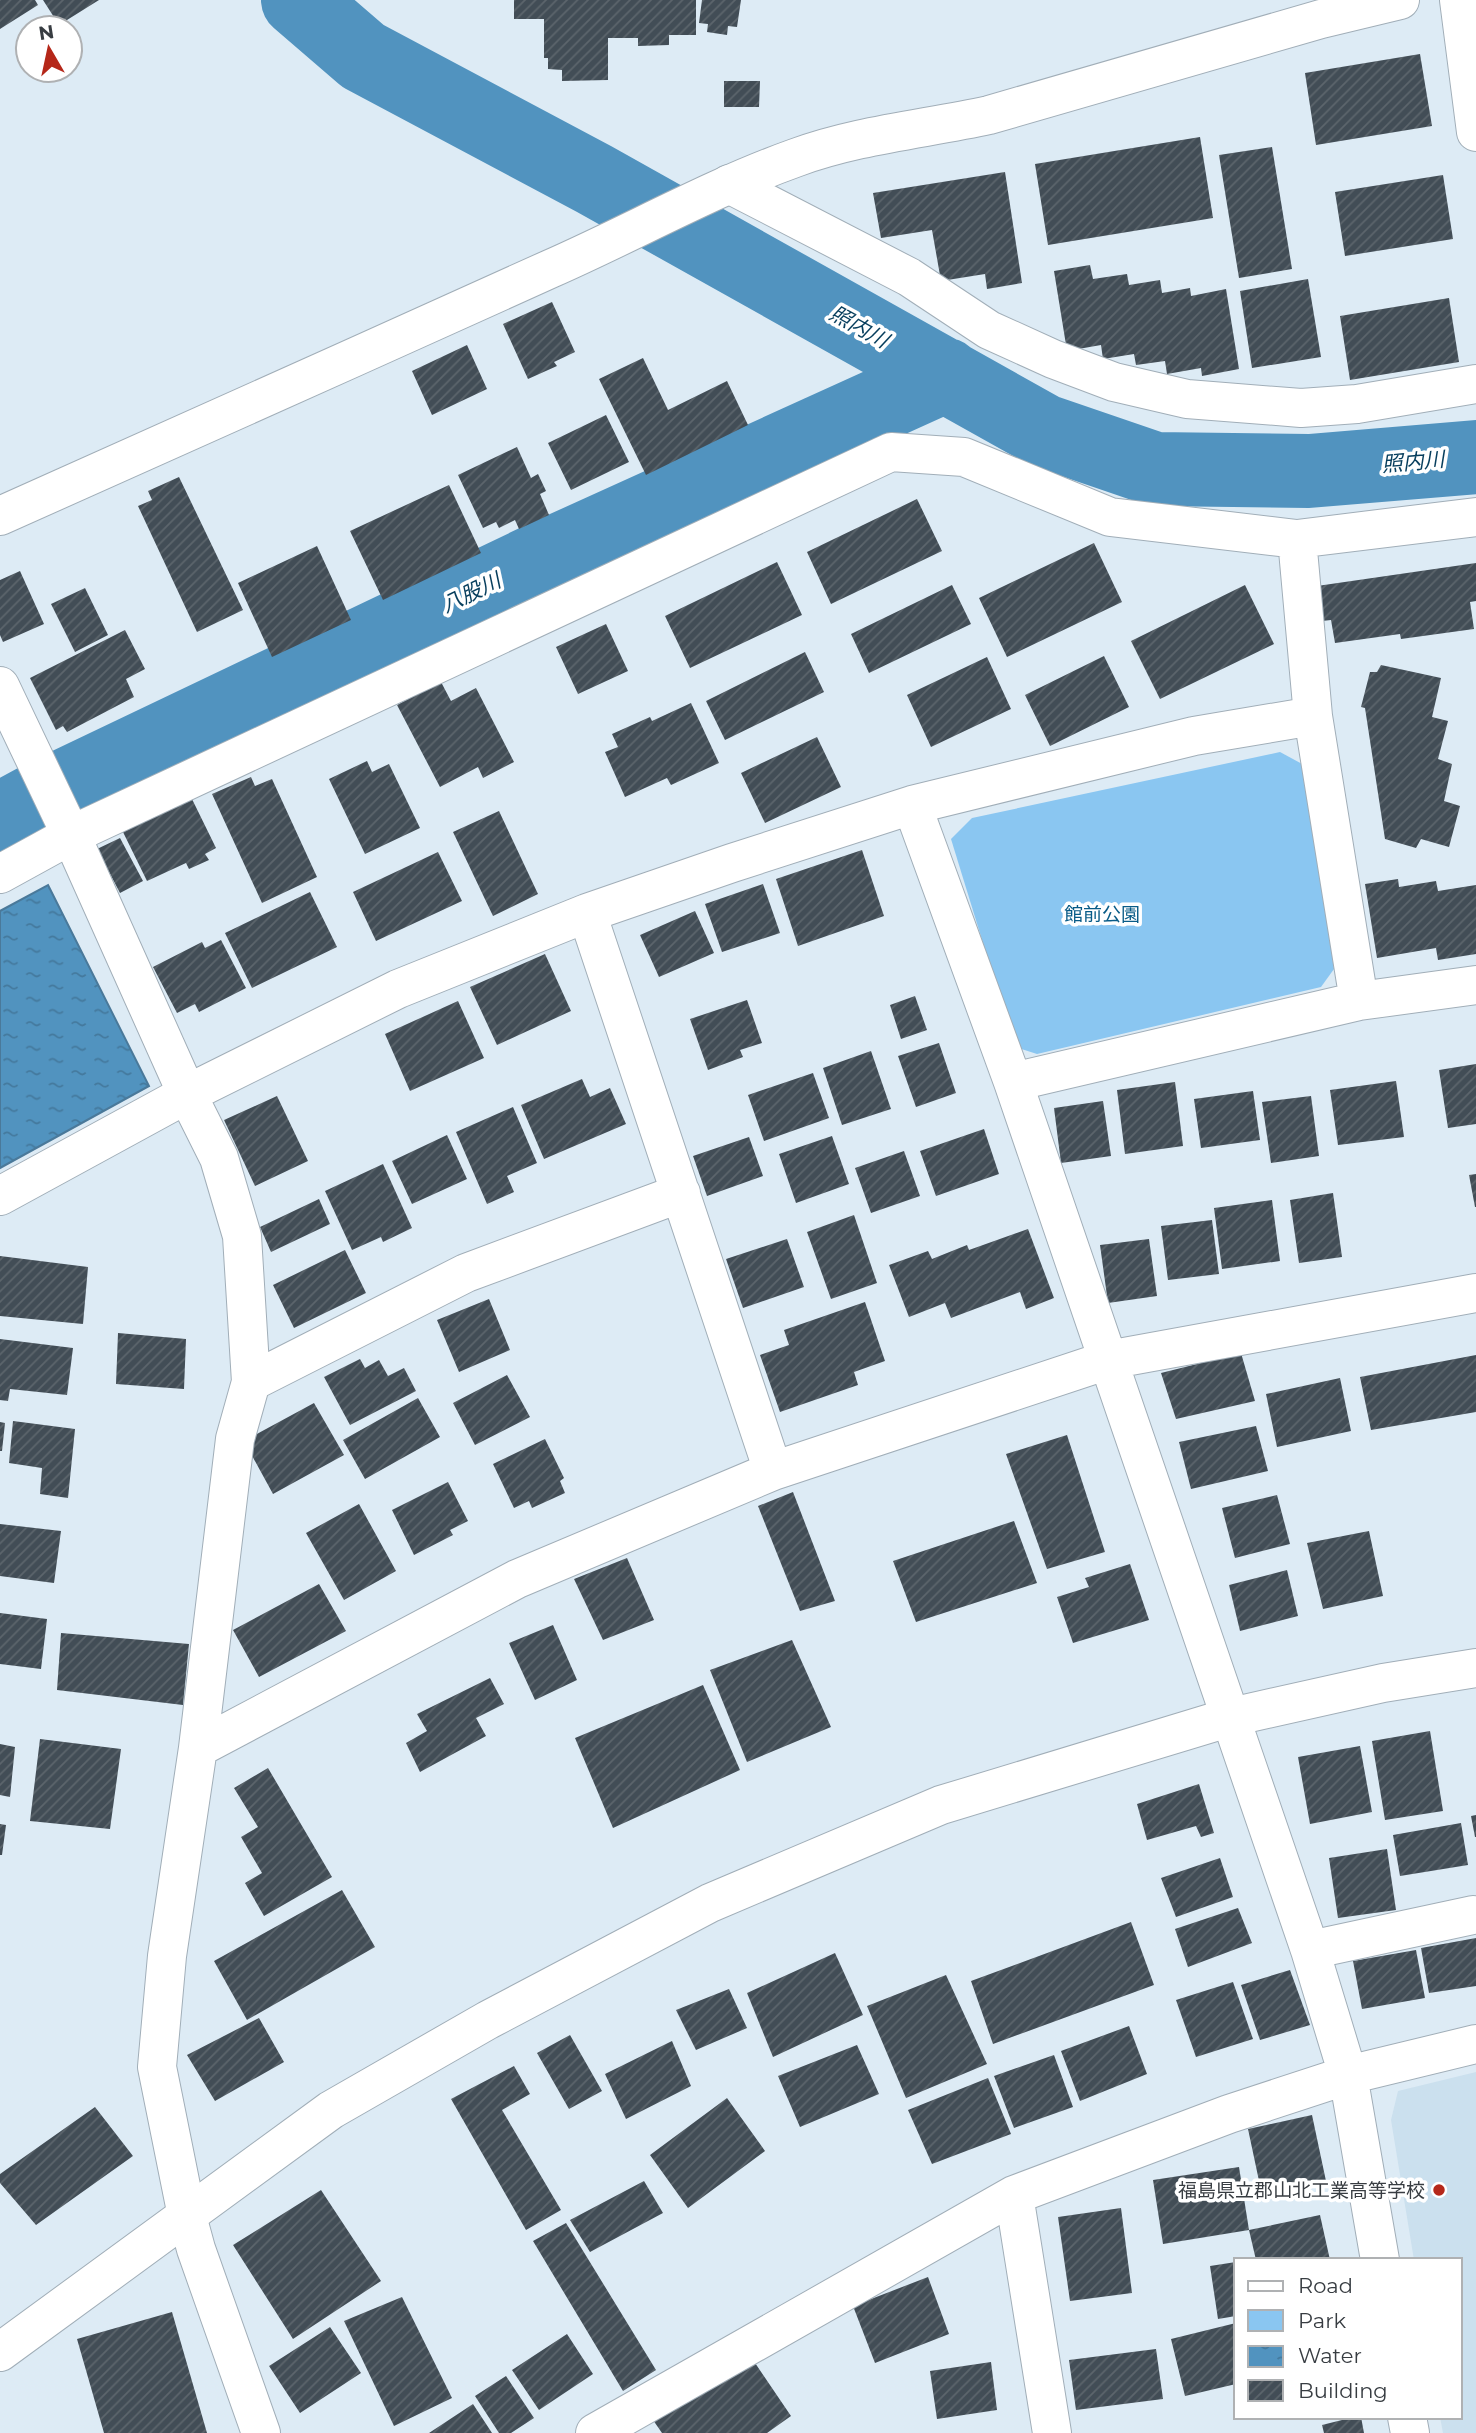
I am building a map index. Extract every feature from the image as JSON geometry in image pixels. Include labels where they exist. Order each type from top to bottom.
[{"type":"street","points":[[0,516],[624,236],[729,184],[797,157],[876,136],[989,115],[1321,19],[1400,0]]},
{"type":"street","points":[[1459,0],[1476,132]]},
{"type":"street","points":[[729,184],[909,278],[989,331],[1114,382],[1187,399],[1301,408],[1357,404],[1476,384]]},
{"type":"street","points":[[0,874],[71,835],[891,452],[964,457],[1110,517],[1297,539],[1476,517]]},
{"type":"street","points":[[1297,539],[1314,716],[1359,1001]]},
{"type":"street","points":[[0,686],[219,1158],[242,1236],[250,1382],[235,1439],[198,1748],[167,1956],[157,2067],[196,2249],[261,2433]]},
{"type":"street","points":[[0,1196],[187,1094],[398,989],[587,913],[912,805],[1194,736],[1314,716]]},
{"type":"street","points":[[912,805],[1013,1082],[1310,1950],[1348,2075],[1380,2258]]},
{"type":"street","points":[[587,913],[772,1471]]},
{"type":"street","points":[[1013,1082],[1359,1001],[1476,985]]},
{"type":"street","points":[[250,1382],[466,1273],[681,1193]]},
{"type":"street","points":[[198,1748],[517,1579],[772,1471],[1108,1360],[1476,1293]]},
{"type":"street","points":[[0,2353],[331,2110],[488,2020],[710,1903],[941,1805],[1231,1717],[1383,1683],[1476,1668]]},
{"type":"street","points":[[1310,1950],[1473,1915]]},
{"type":"street","points":[[601,2431],[1014,2195],[1230,2114],[1348,2075],[1476,2044]]},
{"type":"street","points":[[1014,2195],[1052,2433]]},
{"type":"shaded area","name":"福島県立郡山北工業高等学校","points":[[1476,2072],[1476,2433],[1443,2433],[1440,2419],[1462,2419],[1462,2258],[1414,2258],[1391,2120],[1398,2091]]},
{"type":"green space","name":"館前公園","points":[[1280,752],[1304,765],[1334,969],[1321,987],[1037,1054],[1015,1047],[951,839],[972,818]]},
{"type":"water","points":[[48,885],[149,1086],[0,1168],[0,911]]},
{"type":"building","points":[[0,0],[35,0],[38,5],[24,14],[14,14],[14,20],[0,29]]},
{"type":"building","points":[[43,0],[99,0],[77,14],[52,14]]},
{"type":"building","points":[[514,0],[696,0],[696,35],[669,35],[669,45],[638,46],[638,38],[608,38],[608,80],[562,81],[562,70],[548,69],[548,58],[544,58],[544,19],[514,19]]},
{"type":"building","points":[[702,0],[741,0],[737,27],[728,26],[727,35],[707,32],[708,24],[699,23]]},
{"type":"building","points":[[1420,54],[1432,126],[1316,145],[1305,73]]},
{"type":"building","points":[[724,81],[760,81],[759,107],[724,107]]},
{"type":"building","points":[[1200,137],[1213,218],[1048,245],[1035,164]]},
{"type":"building","points":[[1272,147],[1292,269],[1239,278],[1219,155]]},
{"type":"building","points":[[1005,172],[1022,283],[987,289],[985,274],[941,281],[932,230],[881,238],[873,193]]},
{"type":"building","points":[[1443,175],[1453,239],[1345,256],[1335,192]]},
{"type":"building","points":[[1090,265],[1093,279],[1127,274],[1129,285],[1160,280],[1162,293],[1190,288],[1191,296],[1226,289],[1239,369],[1202,376],[1201,368],[1167,374],[1165,361],[1136,365],[1134,354],[1103,359],[1101,345],[1067,351],[1054,271]]},
{"type":"building","points":[[1308,279],[1321,357],[1252,368],[1240,291]]},
{"type":"building","points":[[1449,298],[1459,362],[1350,380],[1340,316]]},
{"type":"building","points":[[552,302],[575,352],[554,362],[557,366],[528,379],[503,324]]},
{"type":"building","points":[[467,345],[487,389],[432,415],[412,371]]},
{"type":"building","points":[[643,358],[668,410],[727,381],[748,425],[646,475],[599,379]]},
{"type":"building","points":[[606,415],[629,462],[571,490],[548,443]]},
{"type":"building","points":[[517,447],[531,478],[538,474],[546,491],[540,494],[549,515],[519,529],[515,520],[499,528],[496,522],[483,528],[458,475]]},
{"type":"building","points":[[179,477],[243,610],[197,632],[138,506],[152,500],[148,491]]},
{"type":"building","points":[[449,485],[481,553],[383,600],[350,531]]},
{"type":"building","points":[[917,499],[942,551],[831,604],[807,552]]},
{"type":"building","points":[[1094,543],[1122,602],[1007,657],[979,598]]},
{"type":"building","points":[[317,546],[351,620],[272,657],[238,583]]},
{"type":"building","points":[[777,562],[802,615],[690,668],[665,616]]},
{"type":"building","points":[[1476,563],[1476,601],[1470,602],[1474,629],[1401,639],[1400,634],[1335,643],[1331,620],[1322,621],[1317,586]]},
{"type":"building","points":[[20,571],[44,624],[3,642],[0,635],[0,580]]},
{"type":"building","points":[[952,585],[971,624],[869,673],[851,634]]},
{"type":"building","points":[[1245,585],[1274,644],[1160,699],[1131,641]]},
{"type":"building","points":[[85,588],[108,635],[75,652],[51,604]]},
{"type":"building","points":[[606,624],[628,671],[578,694],[556,647]]},
{"type":"building","points":[[125,630],[145,669],[126,679],[134,697],[67,732],[63,726],[56,730],[30,678]]},
{"type":"building","points":[[805,652],[824,692],[725,740],[706,701]]},
{"type":"building","points":[[1104,656],[1129,707],[1050,746],[1025,695]]},
{"type":"building","points":[[987,657],[1011,709],[931,747],[907,695]]},
{"type":"building","points":[[1381,665],[1441,678],[1432,717],[1448,721],[1438,759],[1452,764],[1444,801],[1460,806],[1449,847],[1421,839],[1416,848],[1385,839],[1365,708],[1361,707],[1370,672],[1377,672]]},
{"type":"building","points":[[441,682],[451,701],[476,688],[514,762],[483,778],[478,767],[440,787],[397,705]]},
{"type":"building","points":[[691,703],[719,763],[671,785],[667,778],[625,797],[605,752],[618,747],[612,734],[650,717],[652,721]]},
{"type":"building","points":[[817,737],[841,787],[765,823],[741,773]]},
{"type":"building","points":[[367,761],[372,772],[389,764],[420,828],[365,854],[329,779]]},
{"type":"building","points":[[251,777],[255,786],[272,779],[317,877],[262,903],[212,794]]},
{"type":"building","points":[[191,797],[216,848],[205,854],[209,860],[189,869],[186,863],[147,881],[122,830]]},
{"type":"building","points":[[499,811],[538,894],[493,916],[453,832]]},
{"type":"building","points":[[120,838],[143,881],[120,893],[97,849]]},
{"type":"building","points":[[862,850],[884,916],[798,946],[776,879]]},
{"type":"building","points":[[438,852],[462,901],[376,941],[353,892]]},
{"type":"building","points":[[1398,879],[1399,887],[1436,881],[1438,891],[1476,885],[1476,954],[1438,960],[1436,948],[1377,958],[1365,884]]},
{"type":"building","points":[[763,884],[780,933],[722,952],[705,904]]},
{"type":"building","points":[[310,892],[337,947],[252,988],[225,933]]},
{"type":"building","points":[[695,911],[714,953],[659,977],[640,935]]},
{"type":"building","points":[[221,940],[246,988],[199,1012],[195,1004],[177,1013],[153,967],[202,942],[205,948]]},
{"type":"building","points":[[545,954],[571,1011],[497,1045],[470,987]]},
{"type":"building","points":[[915,996],[927,1030],[901,1039],[890,1005]]},
{"type":"building","points":[[747,1000],[762,1043],[740,1050],[743,1057],[708,1070],[690,1019]]},
{"type":"building","points":[[458,1001],[484,1058],[410,1091],[385,1034]]},
{"type":"building","points":[[939,1043],[956,1093],[916,1107],[898,1056]]},
{"type":"building","points":[[871,1051],[891,1109],[842,1125],[823,1068]]},
{"type":"building","points":[[1476,1064],[1476,1124],[1448,1128],[1439,1070]]},
{"type":"building","points":[[813,1073],[829,1118],[764,1141],[748,1095]]},
{"type":"building","points":[[582,1079],[590,1097],[610,1088],[626,1124],[544,1159],[521,1105]]},
{"type":"building","points":[[1396,1081],[1404,1137],[1338,1145],[1330,1090]]},
{"type":"building","points":[[1175,1082],[1183,1146],[1125,1154],[1117,1090]]},
{"type":"building","points":[[1253,1091],[1260,1140],[1201,1148],[1194,1099]]},
{"type":"building","points":[[277,1096],[308,1161],[255,1186],[224,1120]]},
{"type":"building","points":[[1311,1096],[1319,1156],[1271,1163],[1262,1102]]},
{"type":"building","points":[[1103,1101],[1111,1156],[1061,1163],[1054,1108]]},
{"type":"building","points":[[513,1107],[537,1163],[507,1176],[514,1192],[487,1204],[456,1132]]},
{"type":"building","points":[[984,1129],[999,1174],[936,1196],[920,1151]]},
{"type":"building","points":[[447,1135],[467,1179],[412,1204],[392,1161]]},
{"type":"building","points":[[832,1136],[849,1184],[796,1203],[779,1154]]},
{"type":"building","points":[[749,1137],[763,1176],[707,1196],[693,1156]]},
{"type":"building","points":[[904,1151],[920,1196],[871,1213],[855,1168]]},
{"type":"building","points":[[383,1164],[412,1228],[383,1242],[381,1237],[352,1250],[325,1191]]},
{"type":"building","points":[[1476,1174],[1476,1207],[1475,1207],[1469,1175]]},
{"type":"building","points":[[1333,1193],[1342,1257],[1299,1263],[1290,1200]]},
{"type":"building","points":[[319,1199],[330,1224],[271,1252],[260,1227]]},
{"type":"building","points":[[1272,1200],[1280,1261],[1222,1269],[1214,1208]]},
{"type":"building","points":[[854,1215],[877,1283],[831,1299],[807,1232]]},
{"type":"building","points":[[1212,1220],[1219,1274],[1168,1280],[1161,1226]]},
{"type":"building","points":[[1028,1229],[1054,1298],[1026,1309],[1020,1292],[951,1318],[945,1303],[909,1317],[889,1265],[928,1251],[932,1259],[967,1245],[969,1250]]},
{"type":"building","points":[[787,1239],[804,1287],[743,1308],[726,1259]]},
{"type":"building","points":[[1149,1239],[1157,1296],[1108,1303],[1100,1245]]},
{"type":"building","points":[[345,1250],[366,1293],[294,1328],[273,1285]]},
{"type":"building","points":[[0,1256],[88,1267],[83,1324],[0,1316]]},
{"type":"building","points":[[489,1299],[510,1350],[459,1372],[437,1320]]},
{"type":"building","points":[[865,1302],[885,1361],[854,1372],[858,1385],[780,1412],[760,1355],[789,1345],[784,1330]]},
{"type":"building","points":[[118,1333],[186,1339],[184,1389],[116,1384]]},
{"type":"building","points":[[0,1339],[73,1348],[67,1395],[10,1389],[8,1401],[0,1400]]},
{"type":"building","points":[[1241,1353],[1255,1401],[1176,1419],[1161,1373]]},
{"type":"building","points":[[1476,1355],[1476,1412],[1371,1430],[1360,1377]]},
{"type":"building","points":[[360,1359],[365,1368],[379,1360],[388,1376],[404,1368],[416,1391],[350,1425],[324,1377]]},
{"type":"building","points":[[507,1375],[530,1417],[475,1445],[453,1403]]},
{"type":"building","points":[[1340,1378],[1351,1431],[1277,1447],[1266,1394]]},
{"type":"building","points":[[418,1398],[440,1437],[365,1479],[343,1440]]},
{"type":"building","points":[[314,1403],[344,1455],[273,1494],[244,1441]]},
{"type":"building","points":[[13,1421],[75,1429],[68,1498],[40,1494],[42,1468],[9,1463]]},
{"type":"building","points":[[0,1422],[5,1423],[2,1451],[0,1451]]},
{"type":"building","points":[[1256,1426],[1268,1471],[1191,1489],[1179,1442]]},
{"type":"building","points":[[1067,1435],[1105,1552],[1047,1569],[1006,1454]]},
{"type":"building","points":[[545,1439],[564,1478],[560,1481],[565,1493],[532,1508],[529,1501],[514,1508],[493,1464]]},
{"type":"building","points":[[448,1482],[468,1521],[450,1530],[453,1535],[414,1555],[392,1510]]},
{"type":"building","points":[[793,1492],[835,1601],[800,1611],[758,1506]]},
{"type":"building","points":[[1277,1495],[1290,1544],[1235,1558],[1222,1508]]},
{"type":"building","points":[[359,1504],[396,1571],[344,1600],[306,1533]]},
{"type":"building","points":[[1014,1521],[1037,1583],[916,1622],[893,1561]]},
{"type":"building","points":[[0,1524],[61,1531],[54,1583],[0,1576]]},
{"type":"building","points":[[1369,1531],[1383,1596],[1323,1609],[1307,1543]]},
{"type":"building","points":[[627,1558],[654,1620],[603,1640],[574,1579]]},
{"type":"building","points":[[1130,1564],[1149,1620],[1073,1643],[1057,1597],[1089,1587],[1085,1578]]},
{"type":"building","points":[[1287,1570],[1298,1616],[1240,1631],[1229,1585]]},
{"type":"building","points":[[319,1584],[346,1631],[259,1677],[233,1630]]},
{"type":"building","points":[[0,1613],[47,1619],[41,1669],[0,1664]]},
{"type":"building","points":[[553,1625],[577,1680],[535,1700],[509,1643]]},
{"type":"building","points":[[61,1633],[189,1644],[183,1705],[57,1690]]},
{"type":"building","points":[[792,1640],[831,1727],[747,1762],[710,1670]]},
{"type":"building","points":[[490,1678],[504,1704],[476,1718],[486,1736],[420,1772],[406,1743],[427,1731],[417,1714]]},
{"type":"building","points":[[703,1685],[740,1770],[613,1828],[575,1738]]},
{"type":"building","points":[[1430,1731],[1443,1811],[1385,1820],[1372,1741]]},
{"type":"building","points":[[40,1739],[121,1749],[110,1829],[30,1821]]},
{"type":"building","points":[[0,1744],[15,1747],[10,1797],[0,1795]]},
{"type":"building","points":[[1360,1746],[1372,1812],[1310,1824],[1298,1757]]},
{"type":"building","points":[[268,1768],[332,1877],[264,1916],[245,1883],[262,1873],[241,1837],[258,1827],[234,1788]]},
{"type":"building","points":[[1199,1784],[1214,1833],[1201,1837],[1196,1826],[1147,1840],[1137,1804]]},
{"type":"building","points":[[1476,1815],[1476,1837],[1475,1837],[1471,1816]]},
{"type":"building","points":[[1461,1823],[1468,1865],[1400,1876],[1393,1835]]},
{"type":"building","points":[[0,1824],[6,1825],[2,1855],[0,1855]]},
{"type":"building","points":[[1387,1849],[1396,1910],[1338,1918],[1329,1858]]},
{"type":"building","points":[[1220,1858],[1233,1897],[1176,1917],[1161,1878]]},
{"type":"building","points":[[342,1890],[375,1947],[247,2020],[214,1961]]},
{"type":"building","points":[[1238,1908],[1252,1943],[1188,1967],[1175,1929]]},
{"type":"building","points":[[1131,1922],[1154,1985],[993,2044],[971,1981]]},
{"type":"building","points":[[1476,1938],[1476,1986],[1429,1993],[1421,1948]]},
{"type":"building","points":[[1416,1950],[1425,1998],[1362,2009],[1353,1961]]},
{"type":"building","points":[[835,1953],[863,2015],[773,2057],[747,1993]]},
{"type":"building","points":[[1290,1970],[1310,2025],[1260,2040],[1241,1985]]},
{"type":"building","points":[[946,1975],[987,2064],[906,2098],[867,2006]]},
{"type":"building","points":[[1233,1982],[1253,2039],[1196,2057],[1176,2000]]},
{"type":"building","points":[[729,1989],[747,2028],[696,2050],[676,2010]]},
{"type":"building","points":[[259,2018],[284,2062],[215,2101],[187,2055]]},
{"type":"building","points":[[1129,2026],[1147,2074],[1080,2101],[1061,2051]]},
{"type":"building","points":[[570,2035],[602,2091],[569,2109],[537,2053]]},
{"type":"building","points":[[672,2041],[691,2086],[626,2119],[605,2074]]},
{"type":"building","points":[[857,2045],[879,2094],[800,2127],[778,2076]]},
{"type":"building","points":[[1054,2055],[1073,2107],[1014,2128],[994,2076]]},
{"type":"building","points":[[514,2066],[530,2094],[502,2110],[561,2210],[526,2230],[451,2099]]},
{"type":"building","points":[[988,2078],[1011,2134],[932,2164],[908,2110]]},
{"type":"building","points":[[727,2098],[765,2151],[688,2208],[650,2155]]},
{"type":"building","points":[[95,2107],[133,2156],[36,2225],[0,2183],[0,2174]]},
{"type":"building","points":[[1312,2115],[1326,2181],[1262,2195],[1248,2129]]},
{"type":"building","points":[[1239,2167],[1249,2230],[1163,2244],[1153,2180]]},
{"type":"building","points":[[644,2181],[663,2213],[590,2252],[570,2220]]},
{"type":"building","points":[[321,2190],[381,2281],[293,2339],[233,2245]]},
{"type":"building","points":[[1121,2208],[1132,2293],[1070,2301],[1058,2217]]},
{"type":"building","points":[[1320,2215],[1330,2258],[1256,2258],[1249,2230]]},
{"type":"building","points":[[566,2223],[656,2370],[623,2391],[533,2241]]},
{"type":"building","points":[[1234,2262],[1234,2316],[1218,2319],[1210,2266]]},
{"type":"building","points":[[928,2277],[949,2334],[875,2363],[853,2306]]},
{"type":"building","points":[[402,2297],[452,2398],[394,2426],[344,2321]]},
{"type":"building","points":[[172,2312],[207,2433],[104,2433],[77,2339]]},
{"type":"building","points":[[1234,2323],[1234,2384],[1185,2396],[1171,2339]]},
{"type":"building","points":[[330,2327],[361,2373],[300,2413],[269,2366]]},
{"type":"building","points":[[567,2334],[593,2374],[539,2410],[512,2370]]},
{"type":"building","points":[[1156,2349],[1163,2399],[1076,2410],[1069,2360]]},
{"type":"building","points":[[749,2354],[791,2416],[767,2433],[662,2433],[653,2420]]},
{"type":"building","points":[[991,2362],[997,2410],[937,2419],[930,2371]]},
{"type":"building","points":[[506,2376],[534,2418],[511,2433],[499,2433],[475,2396]]},
{"type":"building","points":[[473,2404],[492,2433],[429,2433]]},
{"type":"building","points":[[1346,2419],[1361,2419],[1364,2433],[1324,2433],[1322,2425]]},
{"type":"waterway","name":"照内川","points":[[298,0],[363,56],[594,179],[1044,431],[1155,469],[1309,471],[1476,457]]},
{"type":"waterway","name":"八股川","points":[[0,820],[44,796],[547,556],[946,375]]},
{"type":"place","name":"福島県立郡山北工業高等学校","points":[[1439,2190]]}]
